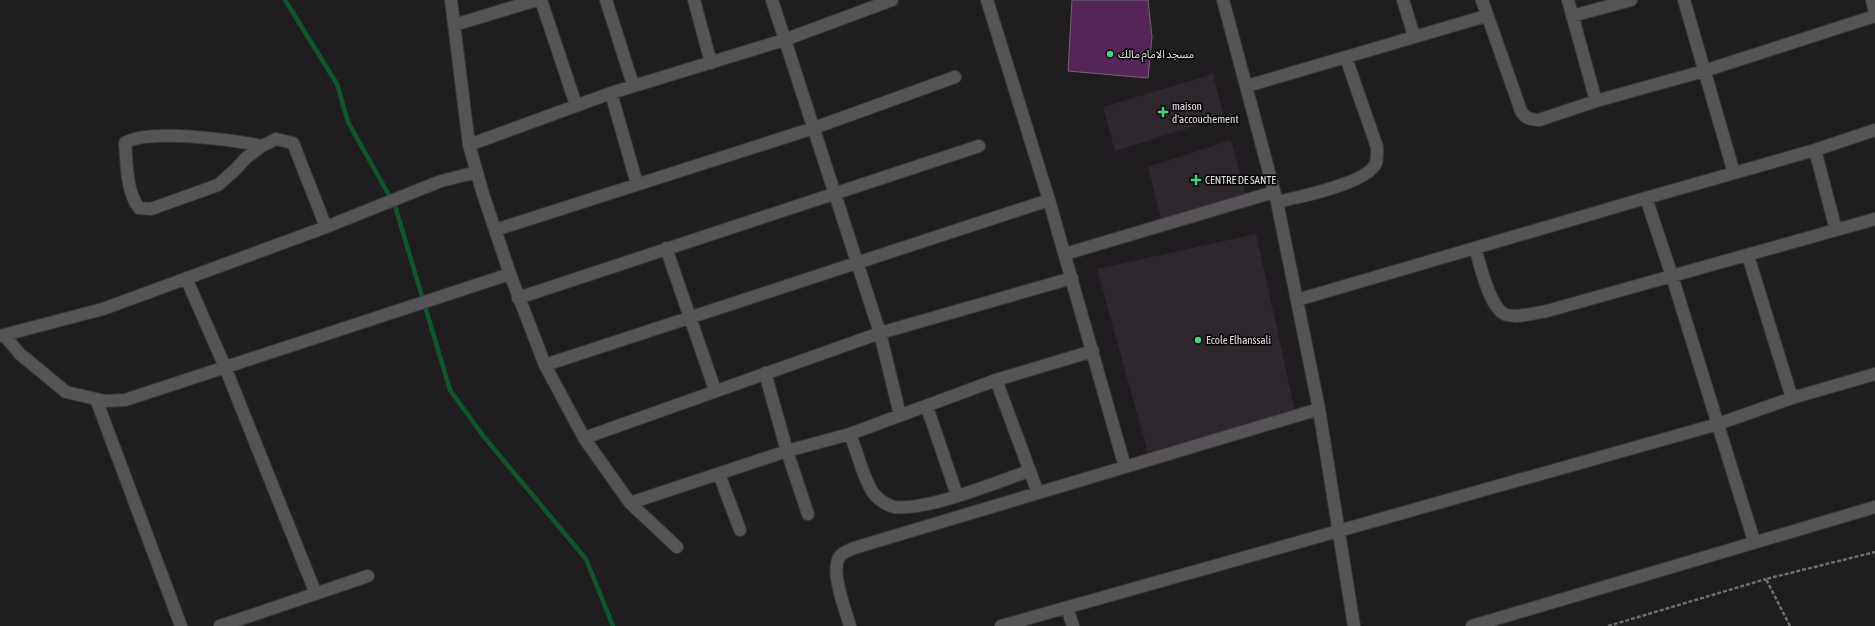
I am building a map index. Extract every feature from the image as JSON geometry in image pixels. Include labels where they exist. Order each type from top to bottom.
[{"type":"street","points":[[451,0],[469,145],[518,298],[545,365],[584,438],[630,503],[677,547]]},
{"type":"street","points":[[454,25],[537,0]]},
{"type":"street","points":[[541,0],[576,105]]},
{"type":"street","points":[[606,0],[633,86]]},
{"type":"street","points":[[694,0],[711,62]]},
{"type":"street","points":[[772,0],[814,128],[856,264],[880,333],[900,415]]},
{"type":"street","points":[[469,145],[610,93],[784,40],[892,0]]},
{"type":"street","points":[[987,0],[1049,200],[1125,467]]},
{"type":"street","points":[[1223,0],[1247,86],[1275,197],[1297,300],[1319,409],[1354,626]]},
{"type":"street","points":[[1403,0],[1414,36]]},
{"type":"street","points":[[1482,0],[1486,16],[1514,96],[1524,116],[1530,119],[1539,120],[1596,100],[1704,71],[1875,16]]},
{"type":"street","points":[[1568,0],[1596,100]]},
{"type":"street","points":[[1572,16],[1631,0]]},
{"type":"street","points":[[1684,0],[1734,173]]},
{"type":"street","points":[[1872,0],[1875,12]]},
{"type":"street","points":[[1247,86],[1486,16]]},
{"type":"street","points":[[1064,254],[1275,197],[1346,184],[1366,174],[1376,162],[1377,147],[1346,58]]},
{"type":"street","points":[[495,230],[814,128],[955,77]]},
{"type":"street","points":[[610,93],[637,184]]},
{"type":"street","points":[[1297,300],[1815,150],[1875,130]]},
{"type":"street","points":[[262,146],[238,141],[156,136],[132,139],[125,143],[127,169],[134,202],[139,208],[151,209],[218,185],[236,170],[246,158],[262,146],[276,139],[293,143],[326,227]]},
{"type":"street","points":[[518,298],[979,146]]},
{"type":"street","points":[[1815,150],[1836,230]]},
{"type":"street","points":[[2,336],[103,309],[326,227],[441,181],[477,172]]},
{"type":"street","points":[[1646,198],[1672,276],[1754,541]]},
{"type":"street","points":[[545,365],[1049,200]]},
{"type":"street","points":[[1475,248],[1493,302],[1498,310],[1506,315],[1515,316],[1547,311],[1875,220]]},
{"type":"street","points":[[666,248],[715,390]]},
{"type":"street","points":[[1748,256],[1792,398]]},
{"type":"street","points":[[2,336],[20,354],[66,392],[105,401],[124,400],[510,274]]},
{"type":"street","points":[[186,278],[225,367],[316,594]]},
{"type":"street","points":[[584,438],[715,390],[880,333],[1072,278]]},
{"type":"street","points":[[630,503],[787,451],[850,434],[900,415],[927,407],[996,380],[1093,351]]},
{"type":"street","points":[[765,373],[787,451],[808,514]]},
{"type":"street","points":[[1001,626],[1718,424],[1792,398],[1875,374]]},
{"type":"street","points":[[996,380],[1038,493]]},
{"type":"street","points":[[96,399],[181,626]]},
{"type":"street","points":[[927,407],[957,495]]},
{"type":"street","points":[[850,626],[838,584],[837,571],[840,557],[845,552],[854,548],[1319,409]]},
{"type":"street","points":[[850,434],[872,492],[882,502],[894,507],[919,505],[957,495],[1029,470]]},
{"type":"street","points":[[719,474],[740,530]]},
{"type":"street","points":[[1472,626],[1754,541],[1875,507]]},
{"type":"street","points":[[220,626],[368,576]]},
{"type":"street","points":[[1067,608],[1073,626]]},
{"type":"path","points":[[1608,626],[1766,579],[1875,552]]},
{"type":"path","points":[[1766,579],[1790,626]]},
{"type":"shaded area","name":"maison d'accouchement","points":[[1213,74],[1224,117],[1115,151],[1103,107]]},
{"type":"shaded area","name":"CENTRE DE SANTE","points":[[1231,140],[1245,194],[1161,219],[1148,167]]},
{"type":"shaded area","name":"Ecole Elhanssali","points":[[1256,234],[1295,411],[1148,453],[1097,269]]},
{"type":"building","name":"مسجد الامام مالك","points":[[1072,0],[1148,0],[1152,37],[1148,78],[1068,71]]},
{"type":"waterway","points":[[285,0],[337,84],[348,122],[395,206],[450,390],[484,437],[586,559],[613,626]]},
{"type":"place","name":"مسجد الامام مالك","points":[[1110,54]]},
{"type":"place","name":"maison d'accouchement","points":[[1163,112]]},
{"type":"place","name":"CENTRE DE SANTE","points":[[1196,180]]},
{"type":"place","name":"Ecole Elhanssali","points":[[1198,340]]}]
